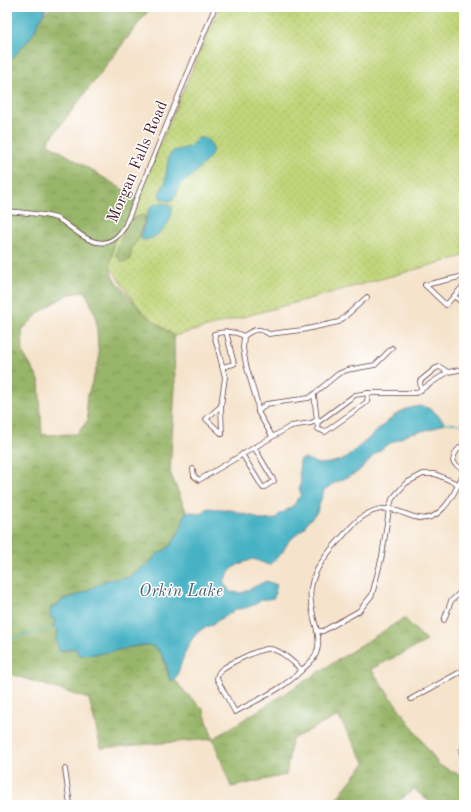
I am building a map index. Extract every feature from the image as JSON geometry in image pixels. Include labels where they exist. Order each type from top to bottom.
[{"type":"street","name":"Morgan Falls Road","points":[[7,211],[54,217],[80,235],[96,242],[111,242],[118,236],[125,226],[216,7]]},
{"type":"street","points":[[464,276],[425,285],[446,305],[464,285]]},
{"type":"street","points":[[454,296],[464,304]]},
{"type":"street","points":[[272,436],[258,412],[257,402],[246,365],[243,348],[244,336],[256,329],[263,330],[269,334],[302,330],[339,322],[366,297]]},
{"type":"street","points":[[221,406],[206,419],[222,434],[221,406],[225,377],[214,334],[226,331],[237,332],[244,336]]},
{"type":"street","points":[[222,367],[234,364],[226,331]]},
{"type":"street","points":[[258,412],[266,404],[309,398],[338,374],[347,370],[375,365],[392,348]]},
{"type":"street","points":[[421,390],[420,381],[436,368],[440,367],[448,372]]},
{"type":"street","points":[[193,469],[194,476],[199,480],[291,426],[317,421],[355,395],[368,393],[416,393],[448,372],[464,369]]},
{"type":"street","points":[[314,395],[318,429],[325,432],[367,402],[368,393]]},
{"type":"street","points":[[302,670],[277,651],[266,649],[251,654],[224,668],[219,673],[217,679],[235,712],[286,684],[302,670],[311,662],[316,653],[319,641],[312,608],[311,595],[312,582],[317,568],[359,519],[372,511],[389,509],[416,518],[431,517],[444,507],[464,471],[456,465],[453,460],[455,452],[460,446],[464,445]]},
{"type":"street","points":[[242,454],[263,488],[274,481],[254,447]]},
{"type":"street","points":[[317,631],[323,631],[354,615],[372,595],[382,556],[389,509],[392,499],[406,483],[423,474],[436,474],[458,484]]},
{"type":"street","points":[[444,620],[451,602],[464,589]]},
{"type":"street","points":[[412,699],[464,670]]},
{"type":"street","points":[[461,751],[464,760]]},
{"type":"street","points":[[65,769],[70,805]]},
{"type":"green space","points":[[52,7],[151,7],[47,143],[137,198],[126,224],[114,240],[110,267],[112,276],[142,312],[174,336],[175,387],[170,472],[186,511],[181,528],[170,546],[131,576],[111,580],[80,594],[62,600],[57,606],[55,624],[58,630],[56,638],[59,651],[75,648],[120,650],[129,647],[150,645],[156,648],[162,655],[170,680],[175,680],[203,709],[213,739],[101,748],[89,699],[7,673],[7,64],[19,49],[32,24]],"holes":[[[85,291],[96,316],[99,360],[86,401],[88,420],[77,434],[42,435],[39,380],[23,353],[22,330],[40,312],[67,295]]]},
{"type":"green space","points":[[219,7],[464,7],[464,256],[174,336],[142,312],[110,267],[114,240],[126,224]]},
{"type":"green space","points":[[143,215],[146,217],[139,238],[132,247],[130,260],[122,262],[116,255],[122,235],[129,220]]},
{"type":"green space","points":[[404,618],[427,641],[371,669],[439,765],[464,777],[464,805],[433,805],[414,789],[394,805],[331,805],[365,763],[338,716],[292,739],[286,775],[231,787],[213,739]]},
{"type":"water","points":[[7,7],[47,7],[31,37],[7,64]]},
{"type":"water","points":[[198,138],[205,138],[211,144],[212,151],[210,157],[190,178],[180,183],[175,198],[169,201],[161,199],[159,194],[165,183],[170,154],[173,151],[189,147]]},
{"type":"water","points":[[161,203],[169,204],[172,207],[168,224],[154,237],[143,240],[141,239],[149,209],[154,205]]},
{"type":"water","name":"Orkin Lake","points":[[419,406],[431,409],[445,423],[431,429],[411,433],[387,445],[374,455],[358,472],[324,490],[317,512],[304,528],[288,542],[282,553],[269,565],[253,559],[239,564],[229,572],[224,582],[230,592],[242,593],[266,581],[277,585],[274,598],[261,600],[249,607],[235,609],[215,622],[213,625],[204,628],[197,633],[192,639],[184,655],[175,680],[170,681],[167,666],[160,652],[156,648],[149,645],[140,645],[104,653],[84,655],[79,655],[75,648],[59,651],[56,638],[58,630],[53,627],[55,620],[51,618],[51,607],[57,606],[62,600],[80,594],[107,580],[127,578],[148,564],[158,553],[164,551],[173,542],[180,530],[186,511],[200,514],[206,509],[210,508],[232,510],[253,516],[260,520],[276,519],[279,514],[295,504],[301,495],[299,487],[301,482],[299,472],[300,460],[305,458],[318,464],[345,459],[395,415],[406,409]]},
{"type":"waterway","points":[[445,423],[464,424]]},
{"type":"waterway","points":[[7,640],[53,627]]}]
